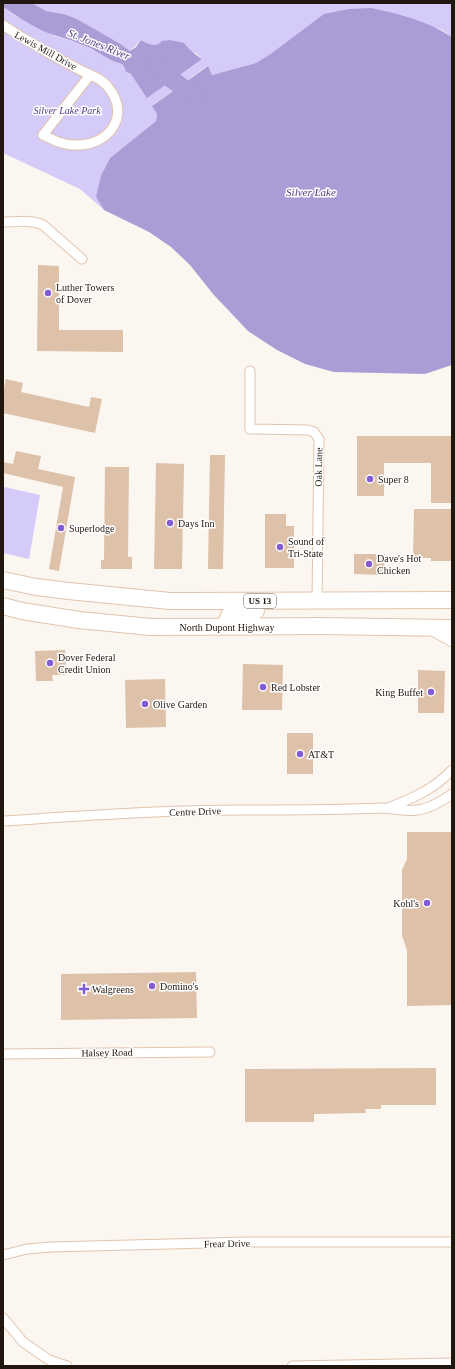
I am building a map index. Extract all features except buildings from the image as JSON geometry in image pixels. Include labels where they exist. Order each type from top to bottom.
[{"type":"highway","name":"US 13","points":[[3,580],[69,591],[170,601],[452,600]]},
{"type":"highway","points":[[226,628],[226,620],[228,616],[237,611],[303,610],[316,601]]},
{"type":"highway","name":"North Dupont Highway","points":[[3,606],[22,611],[79,620],[151,627],[226,628],[320,626],[452,628]]},
{"type":"highway","points":[[426,628],[452,622]]},
{"type":"street","name":"Lewis Mill Drive","points":[[3,25],[42,50],[90,75],[104,83],[109,88],[118,106],[118,114],[112,129],[105,137],[96,142],[74,145],[53,140],[43,135],[90,75]]},
{"type":"street","points":[[3,222],[39,223],[82,259]]},
{"type":"street","name":"Oak Lane","points":[[250,371],[250,429],[308,430],[314,432],[319,439],[316,601]]},
{"type":"street","points":[[426,628],[452,642]]},
{"type":"street","name":"Centre Drive","points":[[387,808],[418,795],[434,786],[452,770]]},
{"type":"street","name":"Centre Drive","points":[[3,821],[226,810],[327,810],[387,808],[409,811],[418,810],[438,802],[452,794]]},
{"type":"street","name":"Halsey Road","points":[[3,1054],[210,1052]]},
{"type":"street","name":"Frear Drive","points":[[3,1255],[27,1249],[51,1247],[217,1243],[452,1242]]},
{"type":"street","points":[[3,1318],[23,1342],[49,1360],[67,1366]]},
{"type":"street","points":[[292,1366],[452,1363]]},
{"type":"green space","name":"Silver Lake Park","points":[[32,3],[452,3],[452,37],[442,30],[401,15],[272,53],[256,63],[212,75],[207,66],[153,105],[157,114],[156,121],[110,158],[96,197],[104,210],[80,189],[3,153],[3,7],[14,15],[55,36],[80,43],[113,61],[119,62],[125,67],[127,73],[131,74],[202,59],[196,53],[159,44],[151,45],[141,40],[130,51],[77,19],[64,14],[46,11]]},
{"type":"green space","points":[[4,487],[40,495],[29,559],[3,553]]},
{"type":"water","points":[[3,3],[32,3],[46,11],[64,14],[77,19],[130,51],[136,47],[141,40],[155,45],[162,41],[170,40],[184,43],[190,50],[202,59],[147,98],[131,74],[126,72],[122,64],[111,60],[85,46],[38,28],[3,7]]},
{"type":"water","name":"Silver Lake","points":[[371,8],[423,22],[452,37],[452,365],[425,374],[334,372],[305,364],[277,350],[248,331],[213,294],[190,265],[171,247],[149,232],[104,210],[96,197],[101,176],[110,158],[156,121],[157,114],[152,106],[208,66],[212,75],[256,63],[272,53],[324,14],[349,9]]},
{"type":"waterway","name":"St. Jones River","points":[[153,66],[199,99]]},
{"type":"place","name":"Luther Towers of Dover","points":[[48,293]]},
{"type":"place","name":"Super 8","points":[[370,479]]},
{"type":"place","name":"Days Inn","points":[[170,523]]},
{"type":"place","name":"Superlodge","points":[[61,528]]},
{"type":"place","name":"Sound of Tri-State","points":[[280,547]]},
{"type":"place","name":"Dave's Hot Chicken","points":[[369,564]]},
{"type":"place","name":"Dover Federal Credit Union","points":[[50,663]]},
{"type":"place","name":"Red Lobster","points":[[263,687]]},
{"type":"place","name":"King Buffet","points":[[431,692]]},
{"type":"place","name":"Olive Garden","points":[[145,704]]},
{"type":"place","name":"AT&T","points":[[300,754]]},
{"type":"place","name":"Kohl's","points":[[427,903]]},
{"type":"place","name":"Domino's","points":[[152,986]]},
{"type":"place","name":"Walgreens","points":[[84,989]]}]
